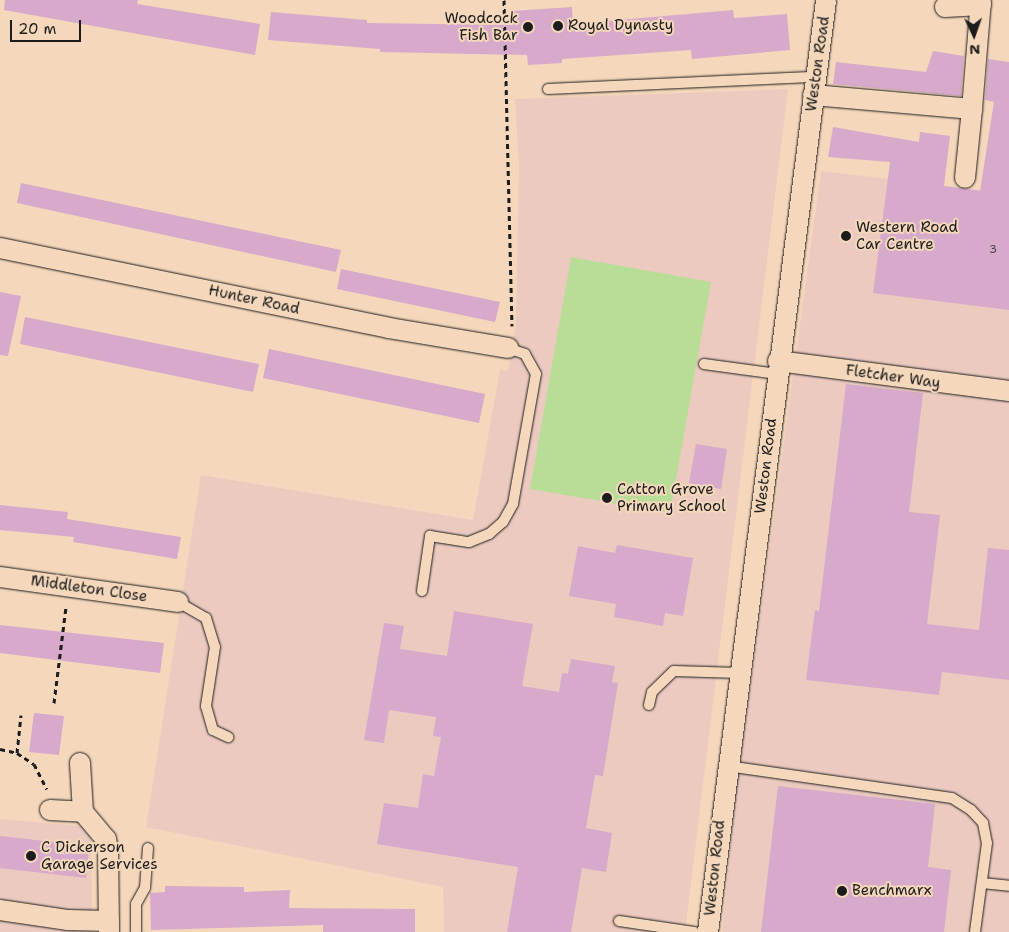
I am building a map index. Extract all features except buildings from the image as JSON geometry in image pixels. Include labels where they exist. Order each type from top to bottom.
[{"type":"street","name":"Weston Road","points":[[708,932],[726,766],[826,0]]},
{"type":"street","points":[[945,7],[981,2],[966,178]]},
{"type":"street","points":[[814,86],[972,109]]},
{"type":"street","name":"Hunter Road","points":[[0,248],[389,328],[508,348]]},
{"type":"street","name":"Fletcher Way","points":[[778,367],[1009,392]]},
{"type":"street","name":"Middleton Close","points":[[0,577],[178,602]]},
{"type":"street","points":[[80,763],[83,812]]},
{"type":"street","points":[[0,910],[109,926],[106,839],[83,812],[49,802]]},
{"type":"lane","points":[[548,89],[814,86]]},
{"type":"lane","points":[[422,591],[430,536],[475,539],[503,522],[513,504],[536,374],[525,354],[508,348]]},
{"type":"lane","points":[[704,364],[778,367]]},
{"type":"lane","points":[[178,602],[206,618],[215,647],[206,706],[213,730],[228,737]]},
{"type":"lane","points":[[650,705],[652,692],[674,671],[739,673]]},
{"type":"lane","points":[[726,766],[952,798],[972,810],[983,823],[987,843],[975,932]]},
{"type":"lane","points":[[136,932],[136,904],[145,888],[148,848]]},
{"type":"lane","points":[[982,883],[1009,886]]},
{"type":"lane","points":[[619,921],[694,932]]},
{"type":"path","points":[[504,0],[512,326]]},
{"type":"path","points":[[54,703],[69,586]]},
{"type":"path","points":[[17,753],[21,715]]},
{"type":"path","points":[[0,749],[17,753],[43,776],[49,802]]},
{"type":"shaded area","name":"Catton Grove Primary School","points":[[788,89],[685,932],[444,932],[443,887],[146,827],[201,475],[473,520],[500,370],[508,371],[516,326],[519,164],[515,99]]},
{"type":"shaded area","points":[[821,171],[1009,193],[1009,932],[722,932],[736,792]]},
{"type":"shaded area","points":[[0,819],[91,827],[92,932],[0,932]]},
{"type":"green space","points":[[571,257],[711,282],[670,513],[530,489]]},
{"type":"place","name":"Royal Dynasty","points":[[558,26]]},
{"type":"place","name":"Woodcock Fish Bar","points":[[528,27]]},
{"type":"place","name":"Western Road Car Centre","points":[[846,236]]},
{"type":"place","name":"Catton Grove Primary School","points":[[607,498]]},
{"type":"place","name":"C Dickerson Garage Services","points":[[31,856]]},
{"type":"place","name":"Benchmarx","points":[[842,891]]}]
